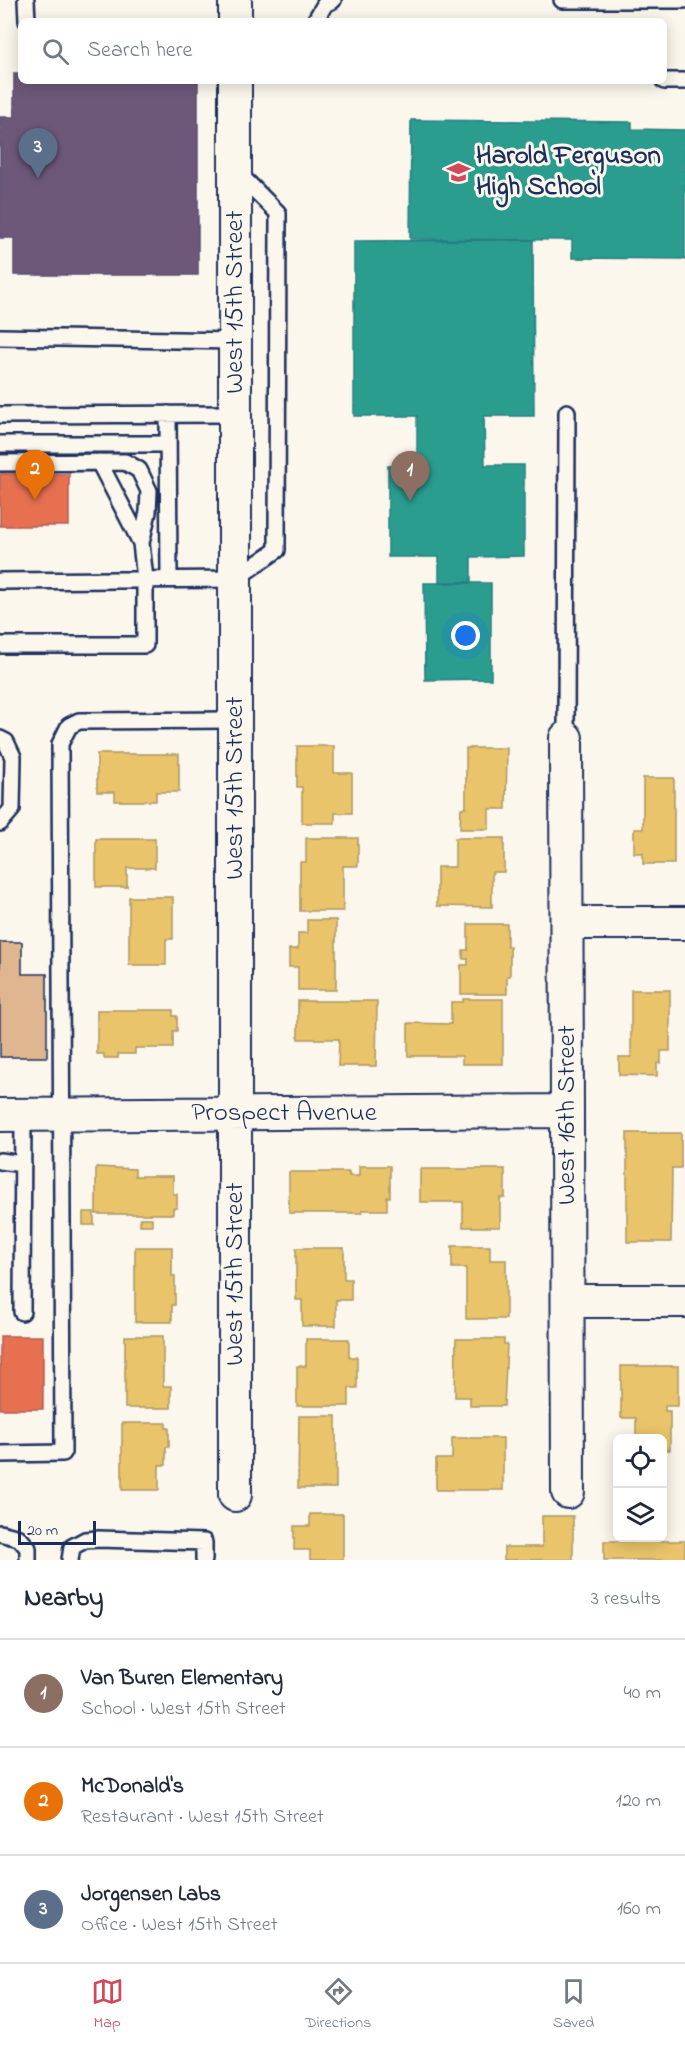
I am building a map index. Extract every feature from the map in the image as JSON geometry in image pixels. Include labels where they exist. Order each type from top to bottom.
[{"type":"street","points":[[235,0],[235,18]]},
{"type":"street","name":"West 15th Street","points":[[235,84],[235,1495]]},
{"type":"street","name":"West 16th Street","points":[[566,738],[568,1492]]},
{"type":"street","points":[[567,923],[685,923]]},
{"type":"street","name":"Prospect Avenue","points":[[12,1115],[567,1111]]},
{"type":"street","points":[[568,1301],[685,1301]]},
{"type":"lane","points":[[26,0],[27,18]]},
{"type":"lane","points":[[317,18],[325,4],[333,0]]},
{"type":"lane","points":[[562,0],[685,0]]},
{"type":"lane","points":[[667,81],[685,81]]},
{"type":"lane","points":[[0,581],[235,579],[277,550],[278,213],[235,170]]},
{"type":"lane","points":[[0,337],[235,341]]},
{"type":"lane","points":[[566,738],[567,412]]},
{"type":"lane","points":[[168,414],[169,579]]},
{"type":"lane","points":[[0,415],[235,414]]},
{"type":"lane","points":[[0,444],[168,444]]},
{"type":"lane","points":[[99,462],[141,543]]},
{"type":"lane","points":[[0,463],[125,462],[139,470],[149,491],[148,512],[141,543],[145,579],[145,645],[0,645]]},
{"type":"lane","points":[[0,1454],[63,1453],[60,744],[69,726],[79,721],[235,720]]},
{"type":"lane","points":[[0,739],[6,742],[13,757],[12,809],[0,823]]},
{"type":"lane","points":[[12,1115],[23,1164],[22,1312]]},
{"type":"lane","points":[[0,1161],[23,1164]]},
{"type":"lane","points":[[0,1533],[19,1538],[28,1548],[28,1560]]},
{"type":"lane","points":[[70,1560],[72,1547],[85,1540],[98,1539],[204,1542],[204,1560]]},
{"type":"building: Homes","points":[[297,746],[334,746],[334,773],[352,773],[352,813],[335,813],[335,823],[302,823],[302,787],[297,787]]},
{"type":"building: Homes","points":[[466,748],[507,748],[506,809],[489,809],[489,829],[460,829],[461,808],[466,808]]},
{"type":"building: Homes","points":[[97,754],[179,754],[179,792],[156,792],[156,801],[115,801],[115,792],[97,792]]},
{"type":"building: Homes","points":[[643,778],[674,778],[674,864],[643,864],[643,853],[634,853],[634,829],[643,829]]},
{"type":"building: Homes","points":[[306,838],[358,838],[358,866],[343,866],[343,911],[300,911],[300,862],[306,862]]},
{"type":"building: Homes","points":[[455,838],[504,838],[504,872],[492,872],[492,907],[437,906],[437,867],[455,867]]},
{"type":"building: Homes","points":[[96,839],[155,839],[155,868],[127,868],[127,887],[96,887]]},
{"type":"building: Homes","points":[[129,897],[173,897],[173,939],[166,939],[166,965],[129,965]]},
{"type":"building: Homes","points":[[307,920],[336,920],[336,990],[298,990],[298,967],[289,967],[289,949],[298,949],[298,933],[307,933]]},
{"type":"building: Homes","points":[[468,924],[507,924],[510,976],[507,976],[507,994],[461,994],[461,965],[468,965],[468,959],[463,959],[463,950],[468,950]]},
{"type":"building: Homes","points":[[631,990],[670,990],[670,1051],[661,1051],[661,1063],[657,1063],[657,1076],[619,1075],[619,1057],[631,1057]]},
{"type":"building: Homes","points":[[463,999],[503,999],[503,1064],[462,1064],[462,1056],[408,1056],[408,1023],[451,1024],[451,1002],[463,1002]]},
{"type":"building: Homes","points":[[298,1001],[377,1001],[376,1066],[338,1066],[339,1039],[298,1039]]},
{"type":"building: Homes","points":[[97,1010],[173,1010],[173,1016],[177,1016],[177,1031],[173,1031],[173,1048],[135,1048],[135,1054],[118,1054],[118,1058],[104,1058],[104,1054],[97,1054]]},
{"type":"building: Homes","points":[[627,1133],[681,1133],[681,1168],[672,1168],[671,1242],[627,1242]]},
{"type":"building: Homes","points":[[359,1166],[390,1166],[390,1197],[387,1197],[387,1210],[362,1210],[362,1213],[289,1213],[289,1172],[349,1172],[349,1176],[359,1176]]},
{"type":"building: Homes","points":[[96,1167],[135,1169],[135,1176],[173,1176],[173,1194],[177,1194],[177,1208],[173,1208],[173,1214],[96,1214]]},
{"type":"building: Homes","points":[[420,1169],[505,1169],[505,1198],[500,1198],[500,1227],[463,1227],[463,1202],[420,1202]]},
{"type":"building: Homes","points":[[83,1212],[94,1212],[94,1225],[83,1225]]},
{"type":"building: Homes","points":[[140,1218],[152,1218],[152,1225],[140,1225]]},
{"type":"building: Homes","points":[[452,1246],[490,1246],[490,1260],[506,1260],[506,1319],[466,1319],[466,1268],[452,1268]]},
{"type":"building: Homes","points":[[135,1247],[172,1247],[175,1305],[172,1305],[172,1322],[135,1322]]},
{"type":"building: Homes","points":[[296,1248],[344,1248],[344,1279],[351,1279],[351,1300],[336,1300],[336,1326],[302,1326],[302,1300],[296,1300]]},
{"type":"building: Homes","points":[[125,1336],[163,1336],[163,1386],[171,1386],[171,1408],[125,1408]]},
{"type":"building: Homes","points":[[306,1339],[349,1339],[349,1357],[357,1357],[357,1388],[349,1388],[349,1406],[297,1406],[297,1366],[306,1366]]},
{"type":"building: Homes","points":[[456,1339],[504,1339],[504,1344],[507,1344],[504,1406],[470,1406],[470,1397],[455,1397]]},
{"type":"building: Homes","points":[[621,1366],[678,1366],[678,1406],[665,1406],[665,1411],[670,1411],[670,1450],[667,1450],[667,1434],[636,1434],[636,1418],[621,1418]]},
{"type":"building: Homes","points":[[299,1416],[336,1416],[336,1488],[298,1488]]},
{"type":"building: Homes","points":[[122,1423],[166,1423],[166,1428],[169,1428],[166,1465],[159,1465],[159,1490],[122,1490]]},
{"type":"building: Homes","points":[[452,1438],[503,1438],[503,1490],[436,1490],[436,1459],[452,1459]]},
{"type":"building: Homes","points":[[310,1514],[343,1514],[343,1560],[310,1560],[310,1550],[294,1550],[294,1526],[310,1526]]},
{"type":"building: Homes","points":[[542,1516],[573,1516],[573,1560],[504,1560],[504,1547],[542,1547]]},
{"type":"building: Homes","points":[[604,1541],[685,1541],[685,1560],[604,1560]]},
{"type":"building: Shops","points":[[0,474],[69,474],[69,526],[0,526]]},
{"type":"building: Shops","points":[[0,1336],[43,1336],[43,1409],[0,1409]]},
{"type":"building: Offices","points":[[14,73],[18,73],[18,84],[198,84],[198,275],[14,275],[14,238],[0,238],[0,117],[14,117]]},
{"type":"building: Schools","points":[[411,120],[632,122],[632,129],[685,130],[685,259],[572,258],[572,240],[410,239]]},
{"type":"building: Schools","points":[[533,240],[534,416],[484,416],[485,465],[524,465],[524,556],[471,557],[471,582],[439,582],[439,557],[388,557],[388,466],[417,465],[417,416],[354,416],[354,241]]},
{"type":"building: Schools","points":[[424,583],[491,583],[491,679],[425,680]]},
{"type":"building: Other","points":[[0,942],[22,942],[22,974],[47,974],[47,1057],[0,1057]]},
{"type":"place","name":"Harold Ferguson High School","points":[[458,172]]},
{"type":"place","name":"Jorgensen Labs","points":[[38,178]]},
{"type":"place","name":"McDonald's","points":[[35,500]]},
{"type":"place","name":"Van Buren Elementary","points":[[410,501]]}]
